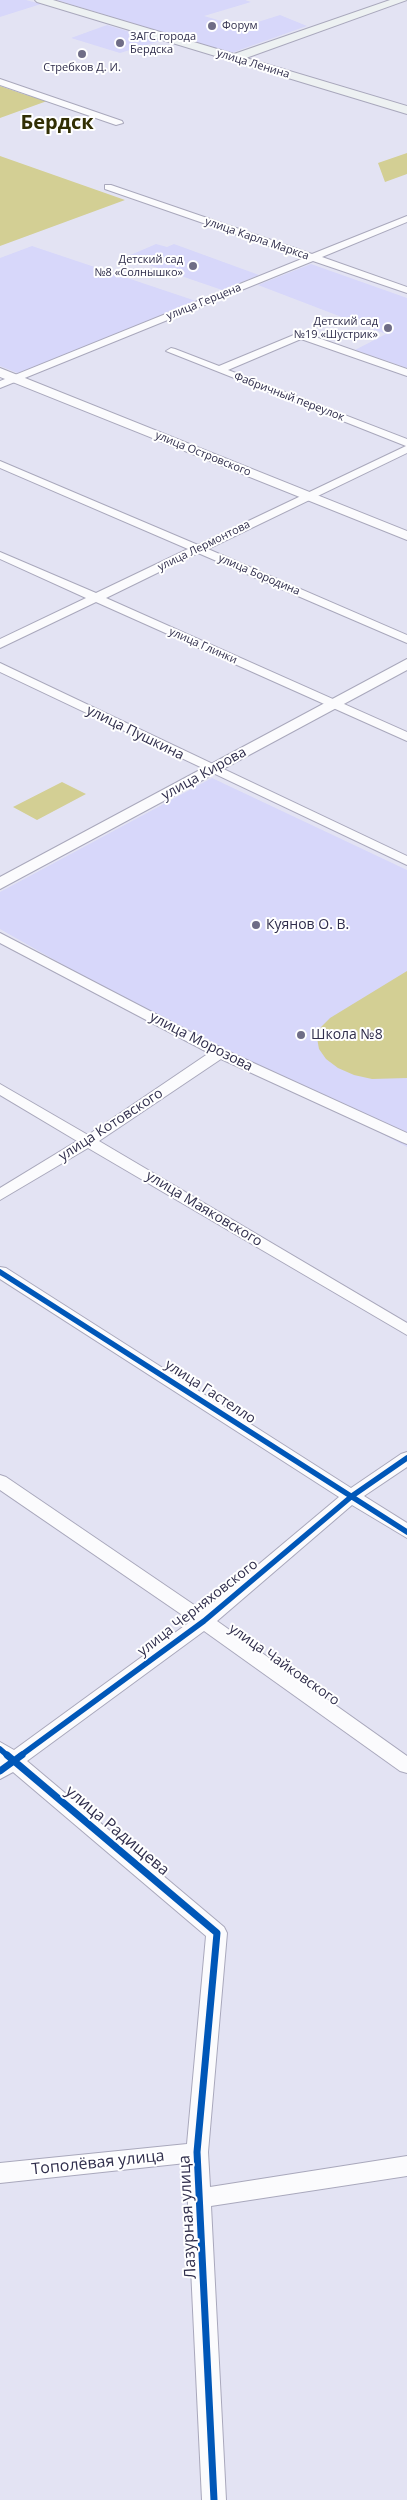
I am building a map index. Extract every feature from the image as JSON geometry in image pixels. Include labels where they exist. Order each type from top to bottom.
[{"type":"main road","name":"улица Ленина","points":[[41,0],[407,110]]},
{"type":"main road","points":[[234,58],[401,0]]},
{"type":"street","points":[[0,82],[119,124]]},
{"type":"street","name":"улица Карла Маркса","points":[[108,187],[407,290]]},
{"type":"street","name":"улица Герцена","points":[[0,385],[407,219]]},
{"type":"street","points":[[219,370],[301,335],[407,373]]},
{"type":"street","name":"Фабричный переулок","points":[[171,351],[407,443]]},
{"type":"street","name":"улица Островского","points":[[0,372],[407,536]]},
{"type":"street","name":"улица Лермонтова","points":[[0,644],[407,449]]},
{"type":"street","name":"улица Бородина","points":[[0,464],[407,639]]},
{"type":"street","name":"улица Глинки","points":[[0,554],[407,737]]},
{"type":"street","name":"улица Кирова","points":[[0,884],[407,664]]},
{"type":"street","name":"улица Пушкина","points":[[0,667],[213,770],[407,860]]},
{"type":"street","name":"улица Морозова","points":[[0,936],[220,1053],[407,1139]]},
{"type":"street","name":"улица Котовского","points":[[0,1195],[88,1141],[220,1053]]},
{"type":"street","name":"улица Маяковского","points":[[0,1089],[407,1330]]},
{"type":"street","name":"улица Гастелло","points":[[0,1272],[407,1532]]},
{"type":"street","name":"улица Черняховского","points":[[5,1760],[204,1621],[352,1496],[407,1458]]},
{"type":"street","name":"улица Чайковского","points":[[0,1480],[204,1621],[407,1766]]},
{"type":"street","name":"улица Радищева","points":[[5,1760],[217,1933]]},
{"type":"street","name":"Лазурная улица","points":[[214,2500],[197,2152],[217,1933]]},
{"type":"street","name":"Тополёвая улица","points":[[0,2173],[197,2152]]},
{"type":"street","points":[[199,2198],[407,2166]]},
{"type":"shaded area","points":[[0,0],[26,0],[41,4],[0,17]]},
{"type":"shaded area","points":[[57,0],[245,0],[251,2],[204,16],[242,27],[280,15],[307,26],[231,53]]},
{"type":"shaded area","points":[[107,25],[160,41],[120,53],[71,38]]},
{"type":"shaded area","points":[[0,86],[23,94],[47,101],[0,118]]},
{"type":"shaded area","points":[[407,153],[407,174],[385,182],[378,163]]},
{"type":"shaded area","points":[[0,156],[125,200],[0,246]]},
{"type":"shaded area","name":"Детский сад №8 «Солнышко»","points":[[156,244],[167,247],[174,244],[259,275],[222,290],[126,257]]},
{"type":"shaded area","points":[[32,246],[196,301],[20,374],[0,366],[0,258]]},
{"type":"shaded area","points":[[311,264],[407,298],[407,368],[355,350],[386,334],[258,285]]},
{"type":"shaded area","name":"Школа №8","points":[[212,778],[407,870],[407,1147],[81,975],[0,929],[0,892]]},
{"type":"shaded area","points":[[62,782],[86,794],[37,820],[13,807]]},
{"type":"shaded area","points":[[407,971],[407,1078],[372,1079],[354,1075],[338,1068],[326,1059],[319,1049],[317,1038],[321,1027],[330,1018]]},
{"type":"cycle path","points":[[0,1272],[407,1532]]},
{"type":"cycle path","points":[[0,1771],[204,1621],[352,1496],[407,1458]]},
{"type":"cycle path","points":[[0,1749],[217,1933],[197,2152],[214,2500]]},
{"type":"place","name":"Форум","points":[[212,26]]},
{"type":"place","name":"ЗАГС города Бердска","points":[[120,43]]},
{"type":"place","name":"Стребков Д. И.","points":[[82,54]]},
{"type":"place","name":"Детский сад №8 «Солнышко»","points":[[193,266]]},
{"type":"place","name":"Детский сад №19 «Шустрик»","points":[[388,328]]},
{"type":"place","name":"Куянов О. В.","points":[[256,925]]},
{"type":"place","name":"Школа №8","points":[[301,1035]]},
{"type":"district","name":"Бердск","points":[[57,123]]}]
